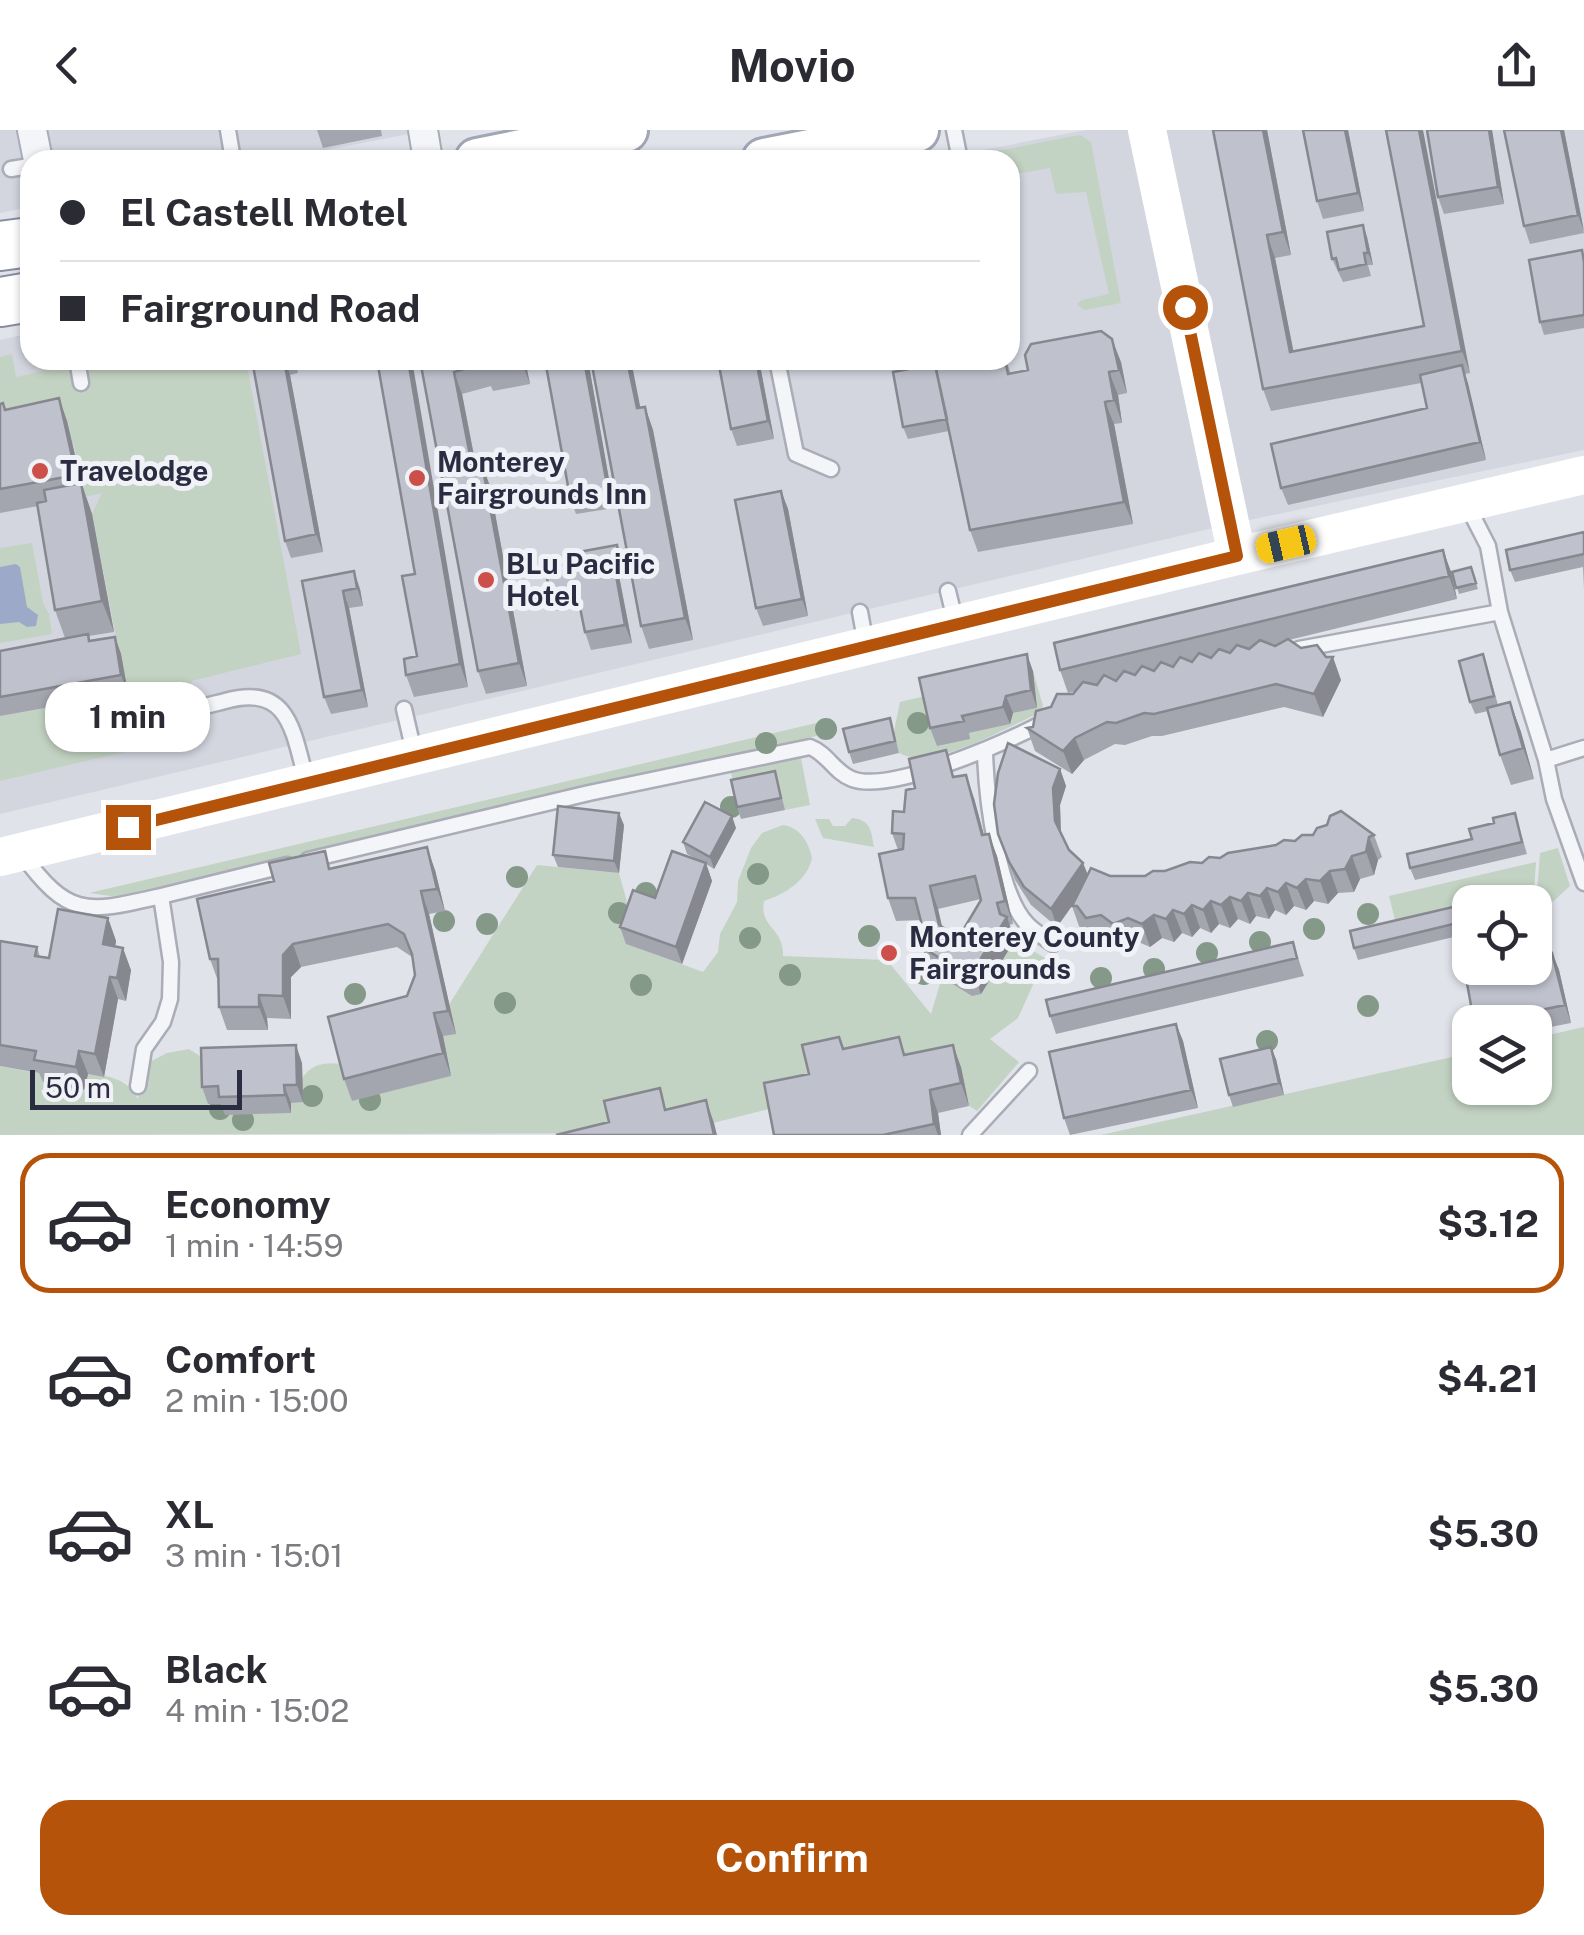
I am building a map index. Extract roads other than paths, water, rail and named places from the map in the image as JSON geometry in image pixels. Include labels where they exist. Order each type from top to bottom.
[{"type":"main road","points":[[511,150],[555,137],[626,130]]},
{"type":"main road","points":[[804,141],[918,130]]},
{"type":"street","points":[[1147,130],[1237,556]]},
{"type":"street","points":[[10,854],[415,758],[952,608],[1237,556],[1584,475]]},
{"type":"lane","points":[[11,170],[20,168]]},
{"type":"lane","points":[[79,370],[82,383]]},
{"type":"lane","points":[[779,370],[796,454],[831,470]]},
{"type":"lane","points":[[1466,502],[1488,546],[1500,612],[1546,760],[1554,799],[1584,883]]},
{"type":"lane","points":[[1284,652],[1500,612]]},
{"type":"lane","points":[[172,703],[196,710],[248,696],[276,704],[292,727],[307,784]]},
{"type":"lane","points":[[404,709],[415,758]]},
{"type":"lane","points":[[10,854],[55,894],[85,908],[102,910],[589,793],[810,747],[824,752],[841,774],[856,781],[879,781],[985,751],[1062,713]]},
{"type":"lane","points":[[1546,760],[1584,748]]},
{"type":"lane","points":[[985,751],[991,830],[1011,892],[1025,923],[1053,944]]},
{"type":"lane","points":[[138,1086],[144,1049],[163,1022],[170,999],[172,962],[161,896]]},
{"type":"lane","points":[[970,1135],[1028,1071]]},
{"type":"water","points":[[0,567],[20,567],[27,607],[38,615],[36,626],[27,627],[19,622],[0,624]]},
{"type":"place","name":"Travelodge","points":[[40,471]]},
{"type":"place","name":"Monterey Fairgrounds Inn","points":[[417,478]]},
{"type":"place","name":"BLu Pacific Hotel","points":[[486,580]]},
{"type":"place","name":"Monterey County Fairgrounds","points":[[889,953]]}]
